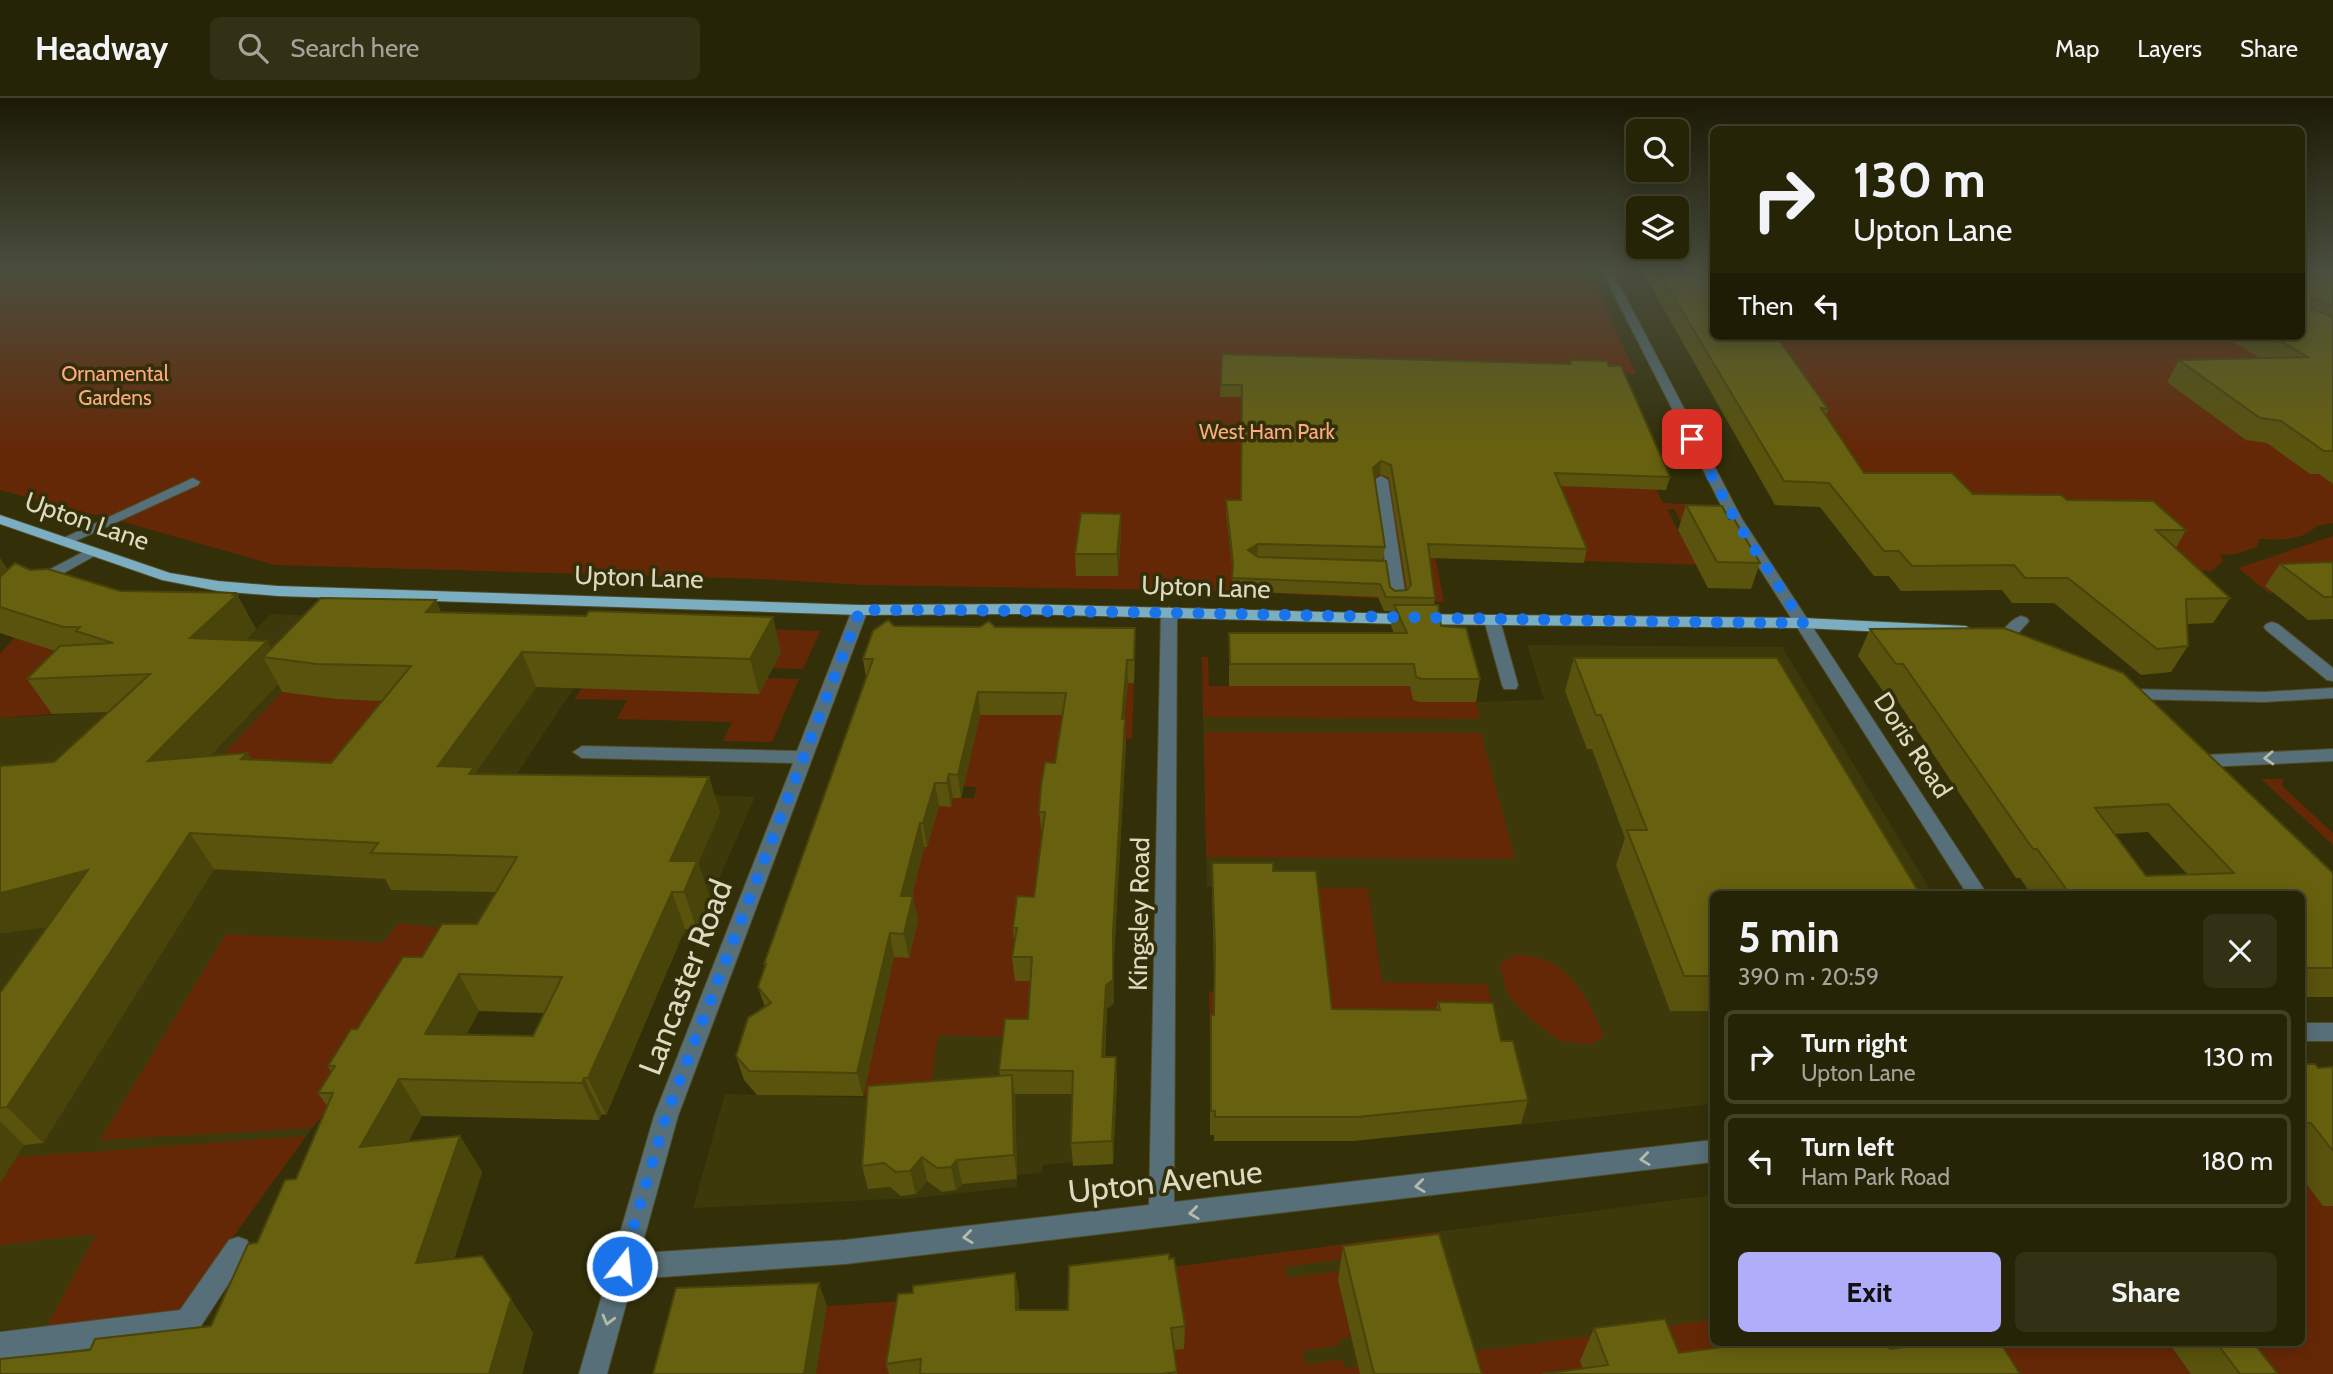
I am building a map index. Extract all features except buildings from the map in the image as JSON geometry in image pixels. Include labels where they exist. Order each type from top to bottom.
[{"type":"main road","name":"Upton Lane","points":[[0,519],[167,577],[218,586],[278,591],[860,610],[1169,612],[1492,620],[1803,623],[1903,626],[1994,634],[2027,643]]},
{"type":"main road","points":[[2114,683],[2150,710]]},
{"type":"main road","points":[[2201,757],[2222,777]]},
{"type":"street","name":"Doris Road","points":[[1636,329],[1723,498],[1975,891]]},
{"type":"street","points":[[1381,480],[1387,568],[1398,598]]},
{"type":"street","points":[[64,541],[193,482]]},
{"type":"street","points":[[29,593],[48,576],[93,551]]},
{"type":"street","name":"Lancaster Road","points":[[593,1374],[666,1116],[860,610]]},
{"type":"street","name":"Kingsley Road","points":[[1161,1216],[1169,612]]},
{"type":"street","points":[[1492,620],[1510,685]]},
{"type":"street","points":[[1994,634],[2021,621]]},
{"type":"street","points":[[2272,627],[2333,676]]},
{"type":"street","points":[[2129,694],[2264,697],[2333,693]]},
{"type":"street","points":[[582,752],[804,757]]},
{"type":"street","points":[[2201,757],[2333,755]]},
{"type":"street","points":[[2305,1032],[2333,1032]]},
{"type":"street","name":"Upton Avenue","points":[[622,1266],[845,1252],[1710,1151]]},
{"type":"street","points":[[0,1346],[189,1321],[238,1250]]},
{"type":"shaded area","points":[[271,614],[352,617],[206,774],[616,624],[509,786],[755,797],[693,937],[468,931],[312,1128],[178,1313],[0,1330],[0,718],[109,712],[227,657]]},
{"type":"shaded area","points":[[1527,645],[1782,647],[1931,891],[1710,891],[1710,1104],[1521,1125],[1487,984],[1382,982],[1368,888],[1207,887],[1203,717],[1480,719],[1476,702],[1544,700]]},
{"type":"shaded area","points":[[938,1035],[1076,1038],[1073,1162],[1043,1165],[1042,1173],[1017,1175],[1017,1187],[915,1198],[693,1208],[725,1094],[929,1099]]},
{"type":"shaded area","points":[[1710,1195],[1710,1346],[2206,1346],[2227,1374],[1188,1374],[1173,1267]]},
{"type":"green space","name":"West Ham Park","points":[[0,329],[1615,329],[1636,374],[1568,372],[1656,489],[1663,503],[1699,505],[1710,525],[1682,524],[1674,509],[1667,509],[1683,540],[1705,565],[1435,556],[1444,602],[1232,591],[865,585],[761,579],[275,565],[102,514],[95,515],[0,490]]},
{"type":"green space","points":[[1717,340],[2240,340],[2264,361],[2333,469],[2333,523],[2316,526],[2297,537],[2259,539],[2257,547],[2236,554],[2220,555],[2223,562],[2211,571],[2179,569],[1822,508]]},
{"type":"green space","points":[[2333,536],[2333,573],[2301,592],[2269,593],[2238,568]]},
{"type":"green space","points":[[616,624],[820,631],[803,669],[772,668]]},
{"type":"green space","points":[[23,628],[64,648],[109,712],[63,703],[52,714],[0,718],[0,654]]},
{"type":"green space","points":[[1202,657],[1208,657],[1209,686],[1392,686],[1413,677],[1419,702],[1476,702],[1480,719],[1203,717]]},
{"type":"green space","points":[[767,678],[799,679],[772,742],[723,741],[732,722],[617,719],[627,700],[574,699],[582,688]]},
{"type":"green space","points":[[1134,683],[1132,739],[1075,739],[1041,835],[1047,835],[1035,981],[1045,1038],[938,1035],[929,1099],[863,1096],[818,1052],[873,1053],[883,1008],[830,1007],[834,844],[927,847],[931,833],[908,805],[953,798],[974,798],[976,787],[944,786],[852,725]]},
{"type":"green space","points":[[282,692],[387,701],[335,780],[205,774]]},
{"type":"green space","points":[[1204,732],[1481,733],[1515,859],[1206,857]]},
{"type":"green space","points":[[2261,779],[2283,779],[2282,786],[2333,833],[2333,845]]},
{"type":"green space","points":[[1271,887],[1368,888],[1382,982],[1487,984],[1507,1065],[1272,1041],[1210,1039],[1209,991],[1214,992]]},
{"type":"green space","points":[[399,923],[468,931],[312,1128],[100,1140],[226,934],[382,943]]},
{"type":"green space","points":[[1517,954],[1546,960],[1569,977],[1590,1005],[1604,1037],[1591,1044],[1560,1041],[1528,1017],[1506,992],[1500,963]]},
{"type":"green space","points":[[306,1136],[178,1313],[47,1326],[96,1234],[0,1245],[0,1183],[17,1157]]},
{"type":"green space","points":[[2305,1182],[2323,1206],[2333,1206],[2333,1374],[2227,1374],[2206,1346],[2305,1346]]},
{"type":"green space","points":[[1436,1232],[1440,1246],[1285,1267],[1287,1278],[1444,1258],[1338,1280],[1351,1337],[1338,1339],[1340,1345],[1302,1351],[1306,1364],[1343,1360],[1345,1368],[1358,1366],[1360,1374],[1174,1374],[1171,1350],[1184,1348],[1173,1267]]},
{"type":"green space","points":[[905,1301],[894,1374],[815,1374],[827,1306]]},
{"type":"green space","points":[[1710,1320],[1710,1346],[1724,1346],[1738,1374],[1614,1333]]},
{"type":"green space","points":[[1597,1335],[1585,1374],[1461,1374],[1456,1354]]},
{"type":"green space","points":[[1875,1346],[2171,1346],[2191,1374],[1915,1374]]},
{"type":"route","points":[[622,1266],[666,1116],[860,610],[1045,610],[1401,619],[1803,623],[1735,519],[1692,439]]},
{"type":"park label","name":"Ornamental Gardens","points":[[115,385]]}]
